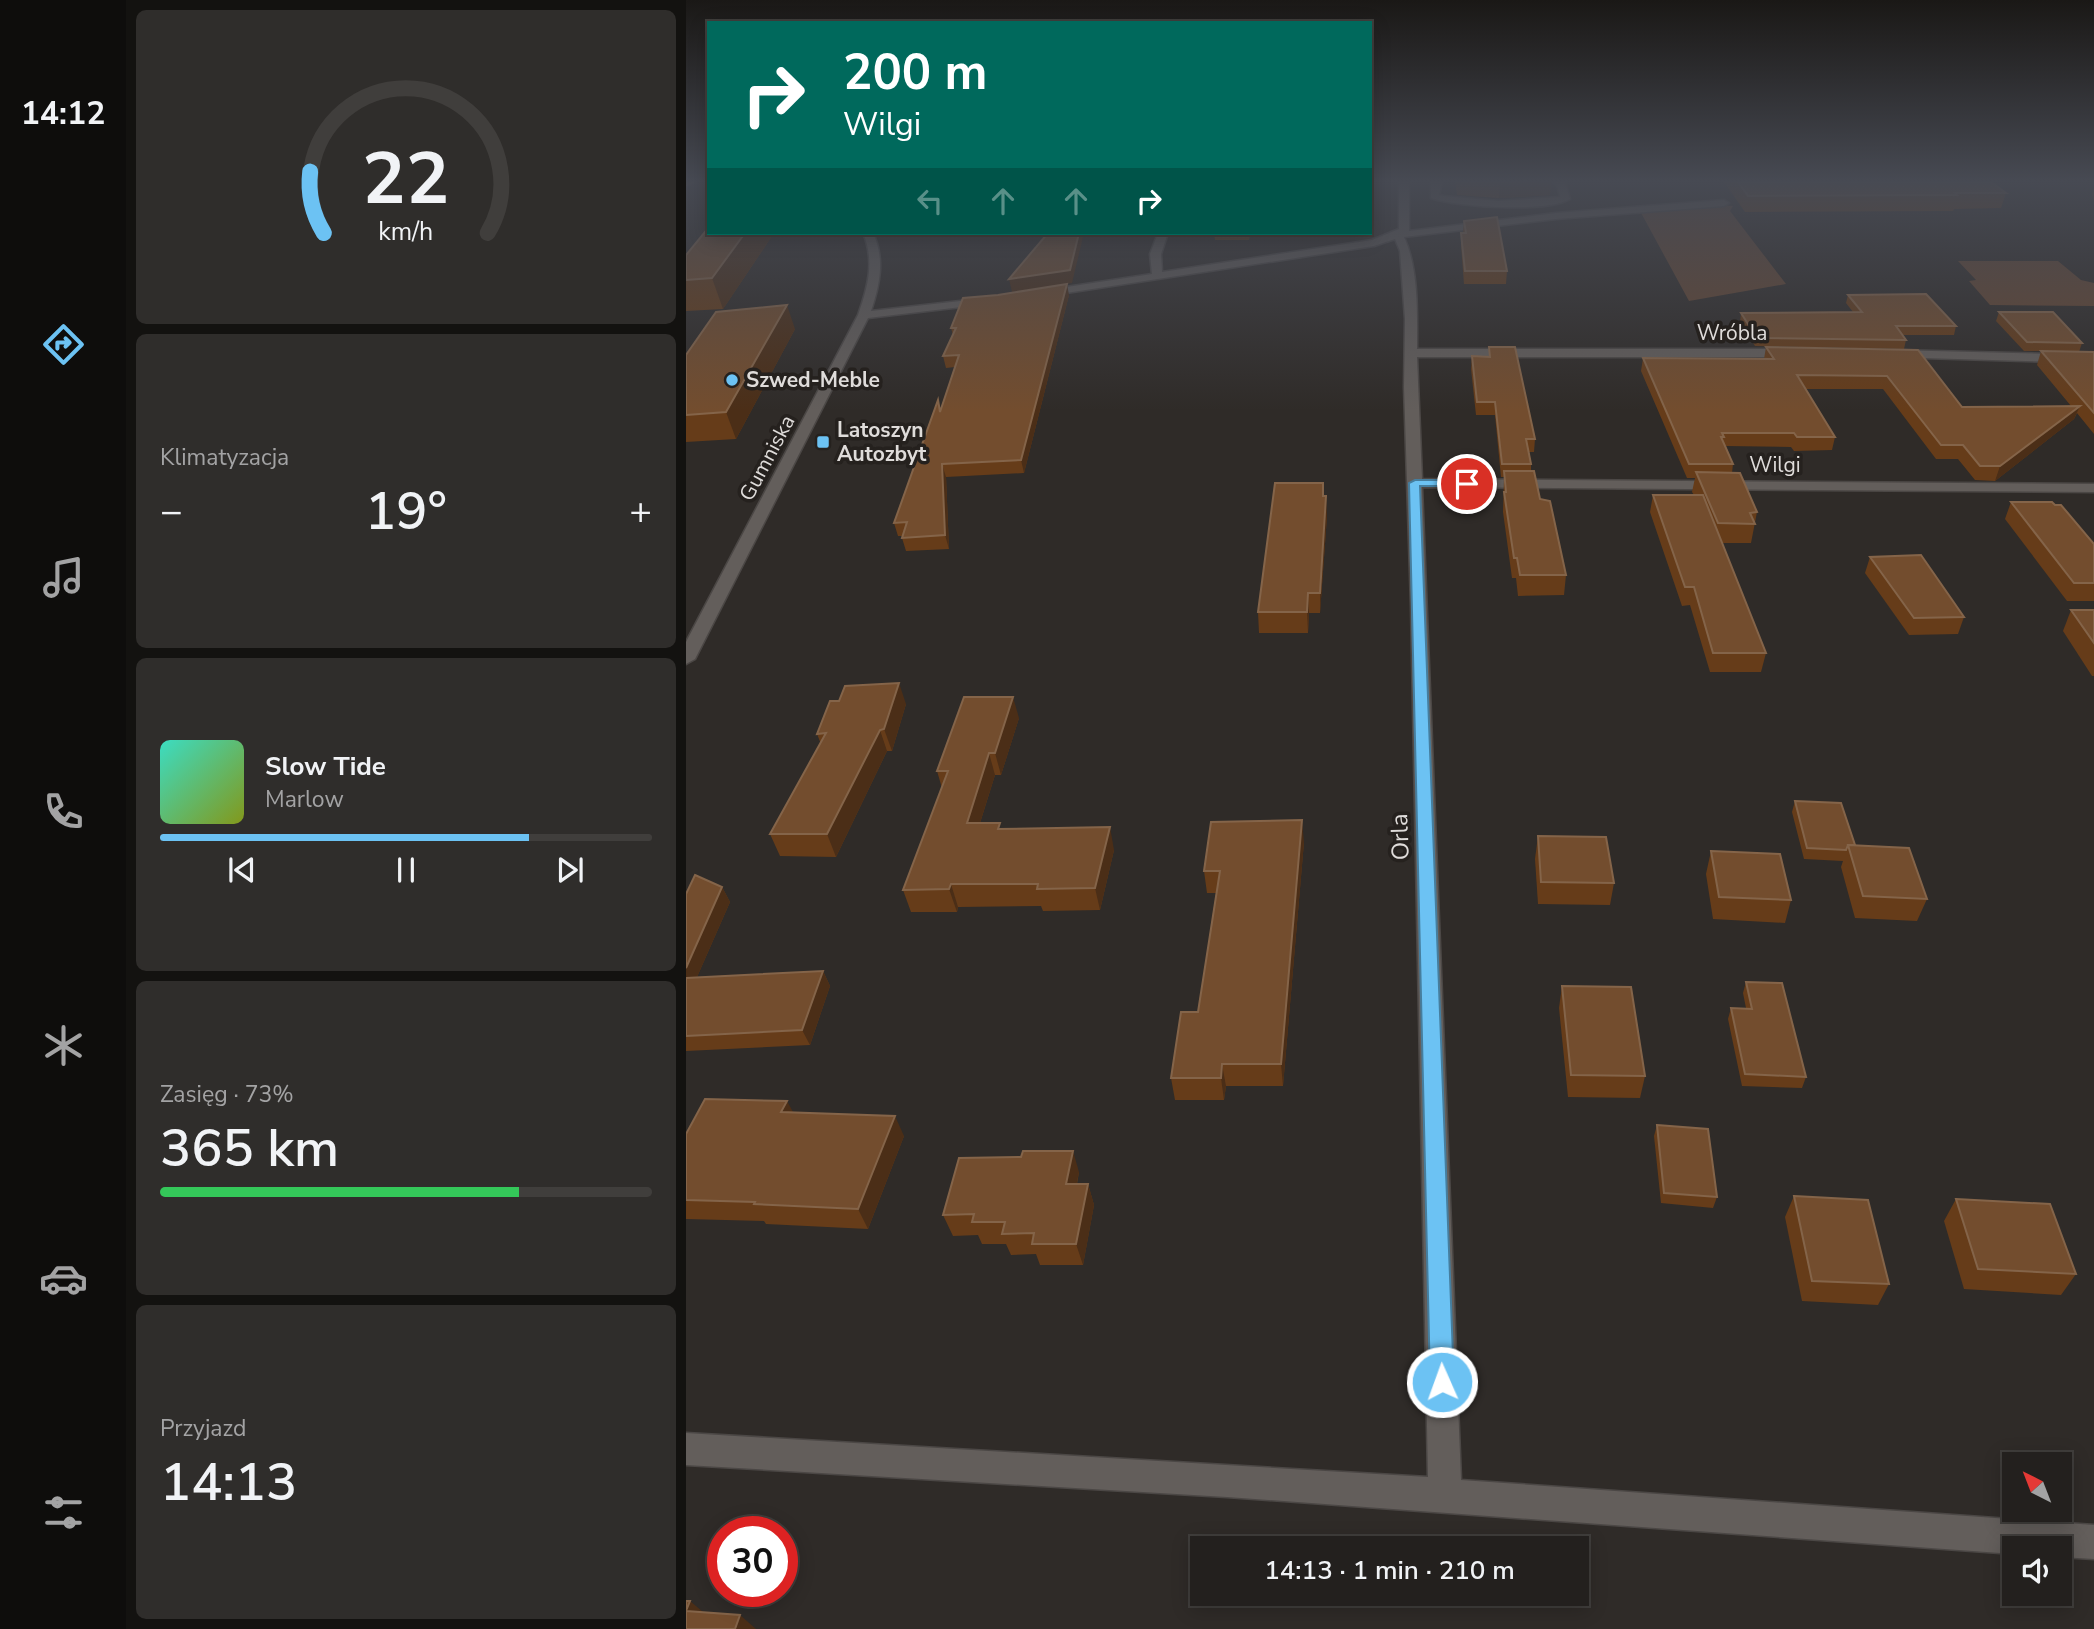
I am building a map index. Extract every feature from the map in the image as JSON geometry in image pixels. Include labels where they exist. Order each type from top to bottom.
[{"type":"street","name":"Gumniska","points":[[686,659],[864,315],[874,288],[875,258]]},
{"type":"street","points":[[1154,258],[1158,276]]},
{"type":"street","points":[[1024,296],[1276,258]]},
{"type":"street","name":"Orla","points":[[1405,258],[1411,353],[1445,1495]]},
{"type":"street","points":[[864,315],[999,300]]},
{"type":"street","name":"Wróbla","points":[[1411,353],[1805,353]]},
{"type":"street","points":[[1874,354],[2094,359]]},
{"type":"street","name":"Wilgi","points":[[1415,483],[2094,488]]},
{"type":"street","points":[[686,1449],[1445,1495],[2094,1542]]},
{"type":"shaded area","points":[[1666,258],[1766,258],[1786,284],[1689,301]]},
{"type":"shaded area","points":[[1958,261],[2058,261],[2081,280],[2094,283],[2094,306],[1990,305],[1969,281],[1976,280]]},
{"type":"building","points":[[686,258],[727,258],[712,278],[686,280]]},
{"type":"building","points":[[1027,258],[1073,258],[1070,270],[1009,279]]},
{"type":"building","points":[[1464,258],[1505,258],[1507,271],[1465,271]]},
{"type":"building","points":[[1067,284],[1021,460],[942,464],[945,535],[902,538],[907,522],[894,523],[938,400],[940,412],[959,355],[943,356],[956,328],[951,328],[963,298]]},
{"type":"building","points":[[1926,294],[1956,326],[1896,326],[1906,340],[1757,338],[1741,313],[1862,312],[1848,295]]},
{"type":"building","points":[[787,305],[726,412],[686,415],[686,355],[716,312]]},
{"type":"building","points":[[1999,312],[2053,312],[2082,343],[2027,342]]},
{"type":"building","points":[[1489,347],[1515,347],[1535,439],[1526,439],[1531,464],[1502,464],[1495,402],[1477,402],[1472,356],[1490,357]]},
{"type":"building","points":[[1766,347],[1918,350],[1962,407],[2080,406],[2000,466],[1980,466],[1963,445],[1941,445],[1887,376],[1797,375],[1835,437],[1797,437],[1794,433],[1722,433],[1724,437],[1721,437],[1733,464],[1689,464],[1643,358],[1774,359]]},
{"type":"building","points":[[2041,351],[2094,352],[2094,413]]},
{"type":"building","points":[[1504,471],[1534,471],[1540,499],[1550,501],[1566,575],[1520,575],[1517,558],[1514,558],[1504,492]]},
{"type":"building","points":[[1696,472],[1740,473],[1757,512],[1750,513],[1755,524],[1718,523]]},
{"type":"building","points":[[1275,483],[1323,483],[1323,496],[1326,496],[1320,593],[1308,593],[1307,612],[1258,612]]},
{"type":"building","points":[[1653,495],[1703,495],[1766,653],[1713,653],[1694,587],[1685,587]]},
{"type":"building","points":[[2011,502],[2052,502],[2061,505],[2094,544],[2094,583],[2074,583]]},
{"type":"building","points":[[1921,555],[1964,617],[1914,618],[1870,557]]},
{"type":"building","points":[[2071,610],[2094,610],[2094,643]]},
{"type":"building","points":[[899,683],[884,729],[880,730],[827,834],[770,834],[826,733],[817,734],[830,701],[839,701],[845,686]]},
{"type":"building","points":[[964,697],[1013,697],[995,753],[989,753],[967,823],[1000,823],[998,829],[1110,827],[1095,888],[1037,889],[1038,884],[951,884],[949,889],[903,890],[948,771],[937,771]]},
{"type":"building","points":[[1795,801],[1841,803],[1855,845],[1848,845],[1846,850],[1807,848]]},
{"type":"building","points":[[1302,820],[1281,1064],[1222,1064],[1221,1078],[1171,1078],[1181,1012],[1198,1012],[1220,871],[1204,871],[1211,822]]},
{"type":"building","points":[[1538,836],[1606,837],[1614,883],[1541,882]]},
{"type":"building","points":[[1848,845],[1909,848],[1927,899],[1863,896]]},
{"type":"building","points":[[1711,851],[1780,854],[1791,900],[1719,897]]},
{"type":"building","points":[[695,875],[722,887],[686,968],[686,894]]},
{"type":"building","points":[[823,971],[802,1030],[686,1036],[686,978]]},
{"type":"building","points":[[1746,982],[1782,983],[1806,1077],[1745,1074],[1731,1008],[1752,1009]]},
{"type":"building","points":[[1562,986],[1631,987],[1645,1076],[1571,1075]]},
{"type":"building","points":[[705,1099],[787,1101],[781,1112],[895,1116],[858,1209],[686,1200],[686,1134]]},
{"type":"building","points":[[1657,1125],[1708,1129],[1717,1197],[1664,1193]]},
{"type":"building","points":[[1023,1151],[1073,1151],[1066,1184],[1088,1184],[1076,1244],[1032,1244],[1034,1233],[1002,1234],[1005,1222],[972,1222],[974,1214],[943,1215],[959,1158],[1021,1157]]},
{"type":"building","points":[[1794,1196],[1868,1200],[1889,1284],[1812,1281]]},
{"type":"building","points":[[1956,1199],[2050,1204],[2076,1274],[1978,1269]]},
{"type":"building","points":[[686,1611],[740,1615],[735,1629],[686,1629]]},
{"type":"place","name":"Szwed-Meble","points":[[732,380]]},
{"type":"place","name":"Latoszyn Autozbyt","points":[[823,442]]},
{"type":"route","points":[[1442,1382],[1415,483],[1467,484]]}]
